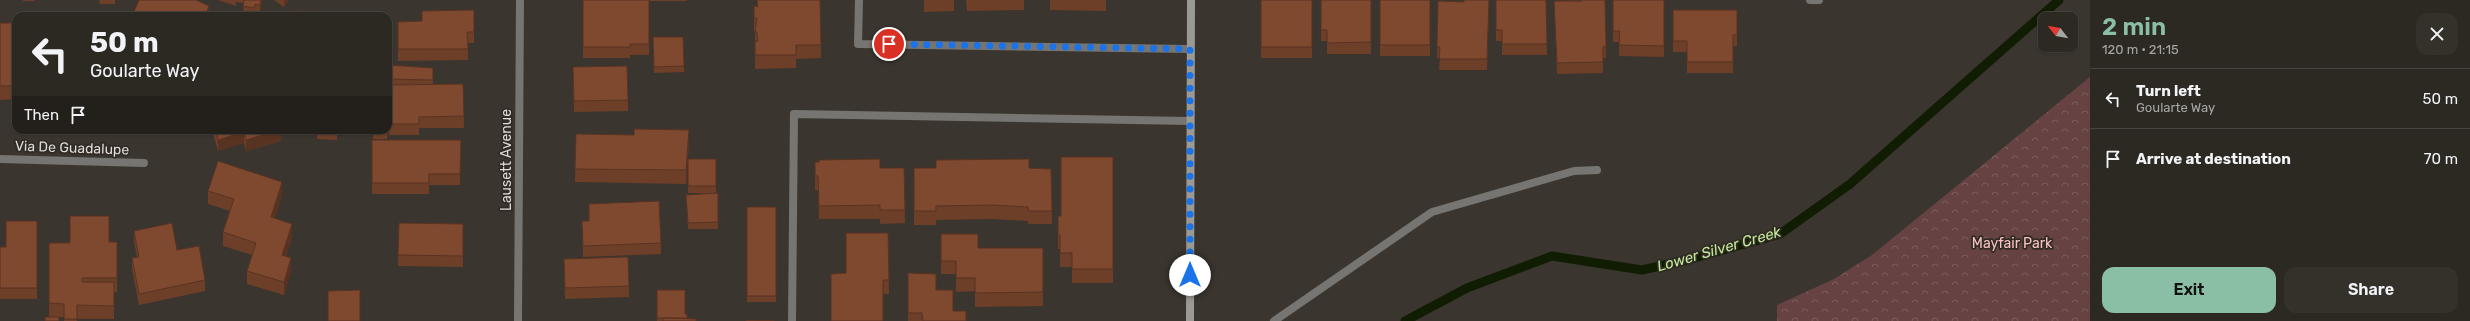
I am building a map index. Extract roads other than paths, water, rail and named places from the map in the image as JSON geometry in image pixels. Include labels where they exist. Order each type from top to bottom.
[{"type":"main road","points":[[1190,321],[1191,0]]},
{"type":"street","name":"Lausett Avenue","points":[[518,321],[520,0]]},
{"type":"street","points":[[859,0],[858,44],[1190,49]]},
{"type":"street","points":[[1810,0],[1819,0]]},
{"type":"street","points":[[792,321],[794,114],[1190,121]]},
{"type":"street","name":"Via De Guadalupe","points":[[0,159],[144,163]]},
{"type":"street","points":[[1274,321],[1432,212],[1574,171],[1597,170]]},
{"type":"waterway","name":"Lower Silver Creek","points":[[1405,321],[1467,288],[1552,256],[1642,270],[1691,259],[1780,234],[1850,184],[2059,0]]},
{"type":"park label","name":"Mayfair Park","points":[[2012,243]]}]
